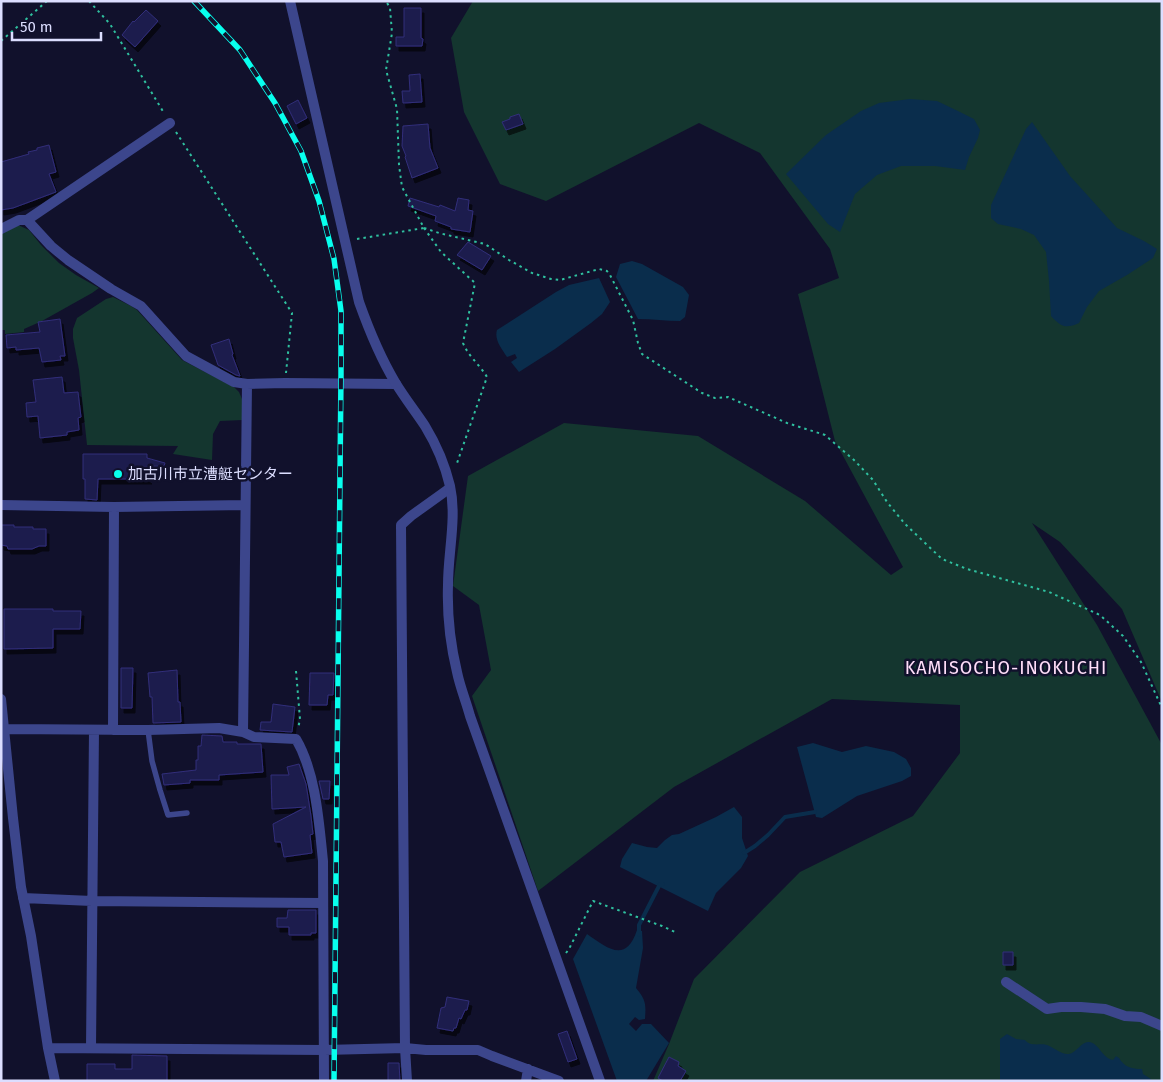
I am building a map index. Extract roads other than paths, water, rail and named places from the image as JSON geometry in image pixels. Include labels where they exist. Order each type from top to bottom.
[{"type":"street","points":[[290,1],[359,302],[384,363],[435,444],[450,488],[452,514],[448,610],[457,672],[470,716],[600,1081]]},
{"type":"street","points":[[1,230],[19,220],[27,220],[170,123]]},
{"type":"street","points":[[27,220],[51,246],[68,260],[111,289],[141,306],[186,356],[234,382],[246,384],[396,384]]},
{"type":"street","points":[[243,732],[246,384]]},
{"type":"street","points":[[407,1081],[401,525],[450,488]]},
{"type":"street","points":[[1,505],[114,507],[245,505]]},
{"type":"street","points":[[113,730],[114,507]]},
{"type":"street","points":[[1,699],[23,898],[55,1081]]},
{"type":"street","points":[[5,729],[148,730],[219,728],[243,732],[254,737],[296,739],[301,746],[310,771],[323,861],[324,1081]]},
{"type":"street","points":[[91,1048],[94,730]]},
{"type":"street","points":[[23,898],[92,901],[323,903]]},
{"type":"street","points":[[1006,982],[1047,1009],[1061,1007],[1105,1009],[1125,1016],[1141,1017],[1162,1026]]},
{"type":"street","points":[[48,1048],[324,1050],[406,1048],[478,1050],[559,1081]]},
{"type":"street","points":[[526,1081],[528,1069]]},
{"type":"lane","points":[[148,730],[152,762],[168,815],[188,813]]},
{"type":"water","points":[[910,99],[937,101],[974,119],[980,130],[965,170],[935,166],[901,166],[877,175],[855,194],[840,232],[828,224],[786,174],[826,135],[861,111],[879,103]]},
{"type":"water","points":[[1032,122],[1070,176],[1117,228],[1157,249],[1153,258],[1099,291],[1087,307],[1079,323],[1071,326],[1061,325],[1051,316],[1046,252],[1034,235],[1021,229],[998,224],[991,218],[991,205],[1026,129]]},
{"type":"water","points":[[632,261],[642,264],[683,287],[689,295],[685,317],[680,321],[638,319],[616,277],[620,264]]},
{"type":"water","points":[[599,278],[610,302],[602,314],[555,349],[519,372],[511,362],[517,358],[515,354],[507,357],[499,344],[496,334],[497,330],[569,285]]},
{"type":"water","points":[[813,743],[842,752],[866,746],[894,752],[906,759],[911,768],[911,776],[902,781],[857,796],[822,818],[816,817],[797,747]]},
{"type":"water","points":[[734,807],[742,817],[742,838],[748,856],[741,868],[716,893],[708,911],[620,867],[622,859],[632,843],[657,848],[672,835],[679,834]]},
{"type":"water","points":[[637,930],[642,931],[643,948],[636,988],[645,1002],[645,1019],[639,1020],[635,1017],[629,1024],[636,1031],[642,1024],[651,1024],[669,1043],[646,1081],[617,1081],[573,959],[587,934],[609,948],[622,950],[633,941]]},
{"type":"water","points":[[1007,1034],[1032,1044],[1047,1045],[1066,1054],[1072,1053],[1081,1045],[1089,1042],[1095,1045],[1109,1059],[1113,1060],[1116,1056],[1128,1067],[1142,1069],[1143,1074],[1151,1079],[1150,1081],[1000,1081],[1000,1039]]},
{"type":"waterway","points":[[744,853],[768,835],[785,817],[815,812]]},
{"type":"waterway","points":[[639,935],[639,925],[660,884],[663,884]]},
{"type":"railway","points":[[194,1],[240,50],[275,103],[301,151],[319,201],[334,259],[341,311],[334,1081]]},
{"type":"place","name":"加古川市立漕艇センター","points":[[118,474]]},
{"type":"district","name":"KAMISOCHO-INOKUCHI","points":[[1006,668]]}]
